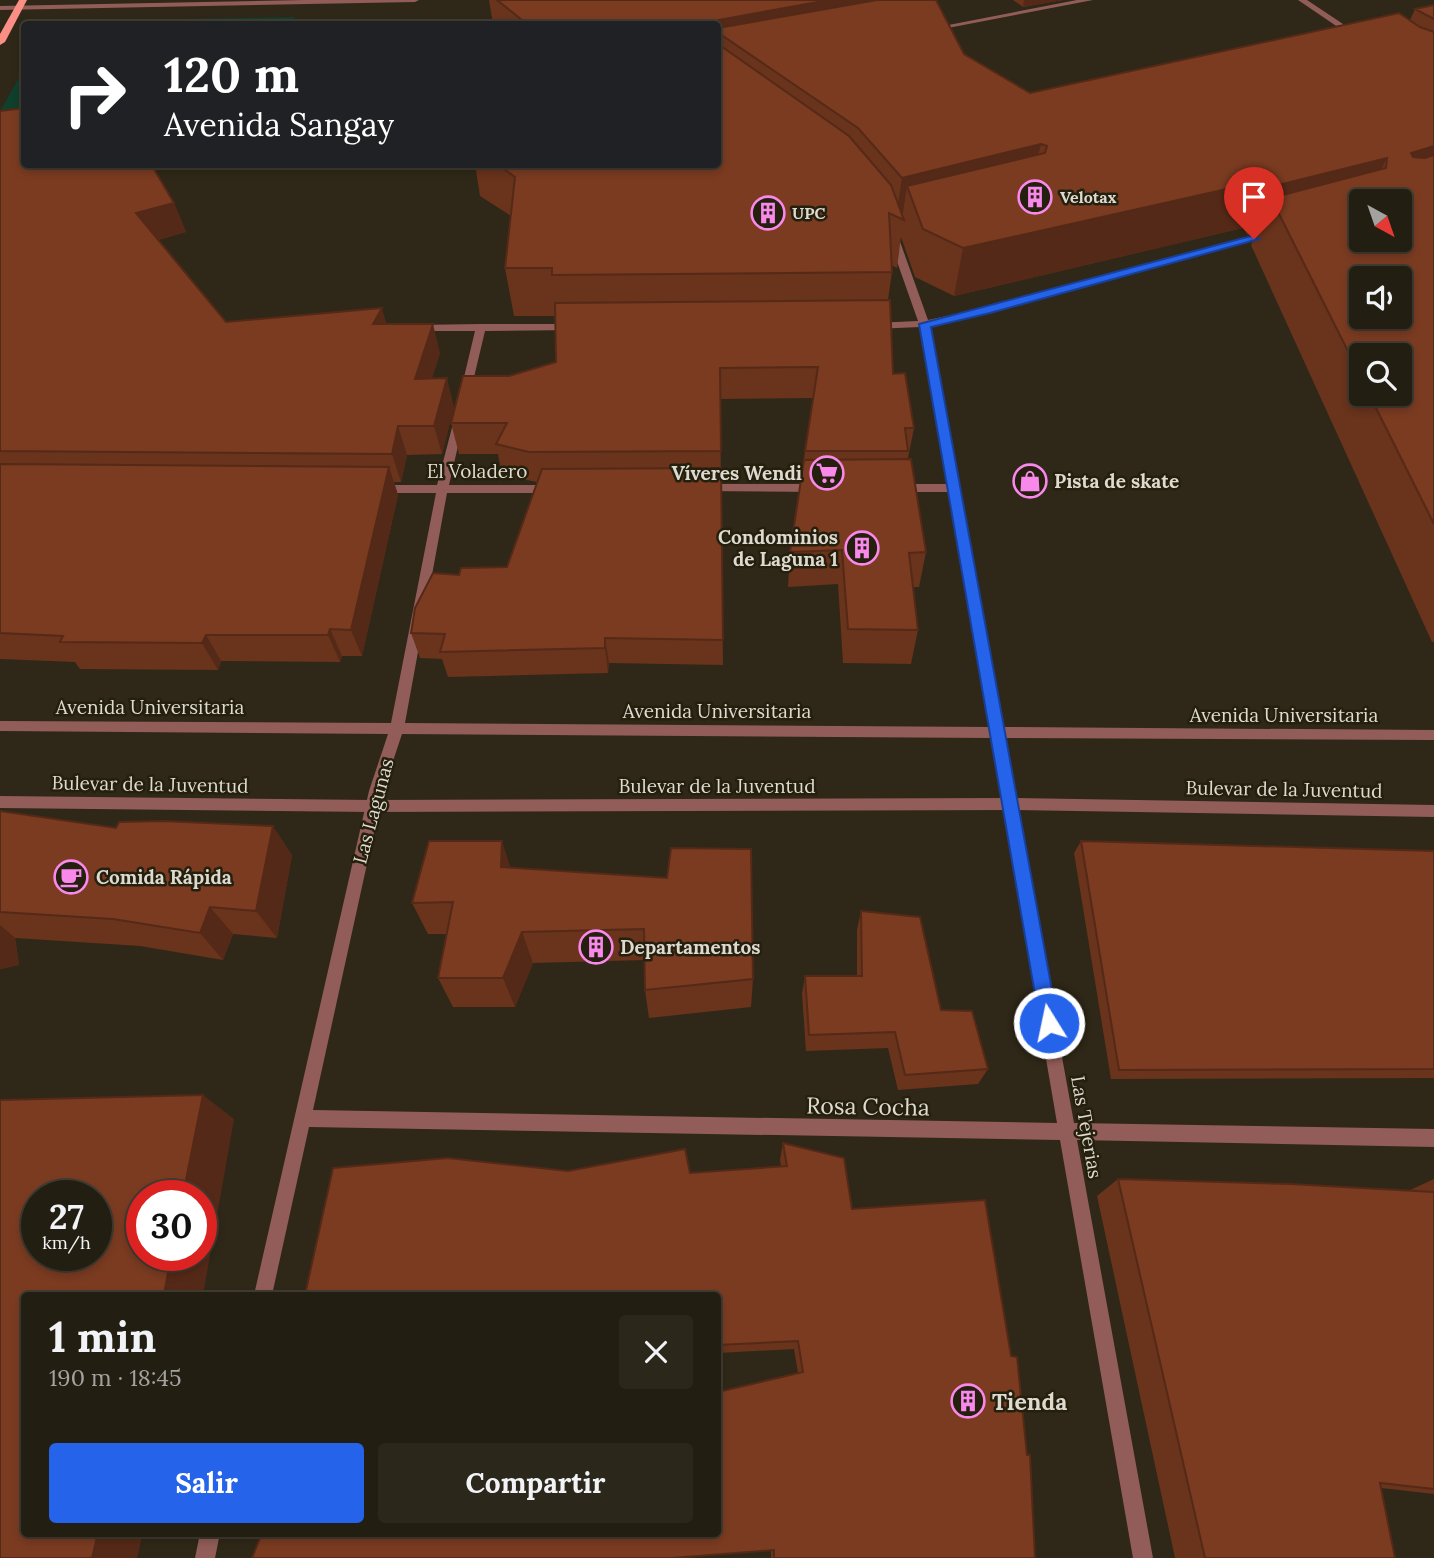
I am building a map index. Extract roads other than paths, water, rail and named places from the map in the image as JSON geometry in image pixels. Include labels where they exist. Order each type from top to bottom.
[{"type":"main road","points":[[0,42],[21,4]]},
{"type":"street","points":[[0,8],[21,4],[415,0]]},
{"type":"street","points":[[924,31],[1089,0]]},
{"type":"street","points":[[1303,0],[1369,44]]},
{"type":"street","name":"Las Tejerias","points":[[893,226],[925,324],[1143,1558]]},
{"type":"street","points":[[857,327],[925,324],[986,311],[1281,231]]},
{"type":"street","name":"Las Lagunas","points":[[264,1292],[372,806],[397,728],[442,489],[481,327]]},
{"type":"street","points":[[398,328],[579,327]]},
{"type":"street","points":[[692,488],[830,488]]},
{"type":"street","points":[[886,488],[955,488]]},
{"type":"street","name":"El Voladero","points":[[359,489],[567,489]]},
{"type":"street","name":"Avenida Universitaria","points":[[0,726],[1434,735]]},
{"type":"street","name":"Bulevar de la Juventud","points":[[0,802],[372,806],[1011,804],[1434,811]]},
{"type":"street","name":"Rosa Cocha","points":[[302,1118],[1434,1138]]},
{"type":"street","points":[[205,1558],[209,1537]]},
{"type":"place","name":"Velotax","points":[[1035,197]]},
{"type":"place","name":"UPC","points":[[768,213]]},
{"type":"place","name":"Víveres Wendi","points":[[827,473]]},
{"type":"place","name":"Pista de skate","points":[[1030,481]]},
{"type":"place","name":"Condominios de Laguna 1","points":[[862,548]]},
{"type":"place","name":"Comida Rápida","points":[[71,877]]},
{"type":"place","name":"Departamentos","points":[[596,947]]},
{"type":"place","name":"Tienda","points":[[968,1401]]}]
